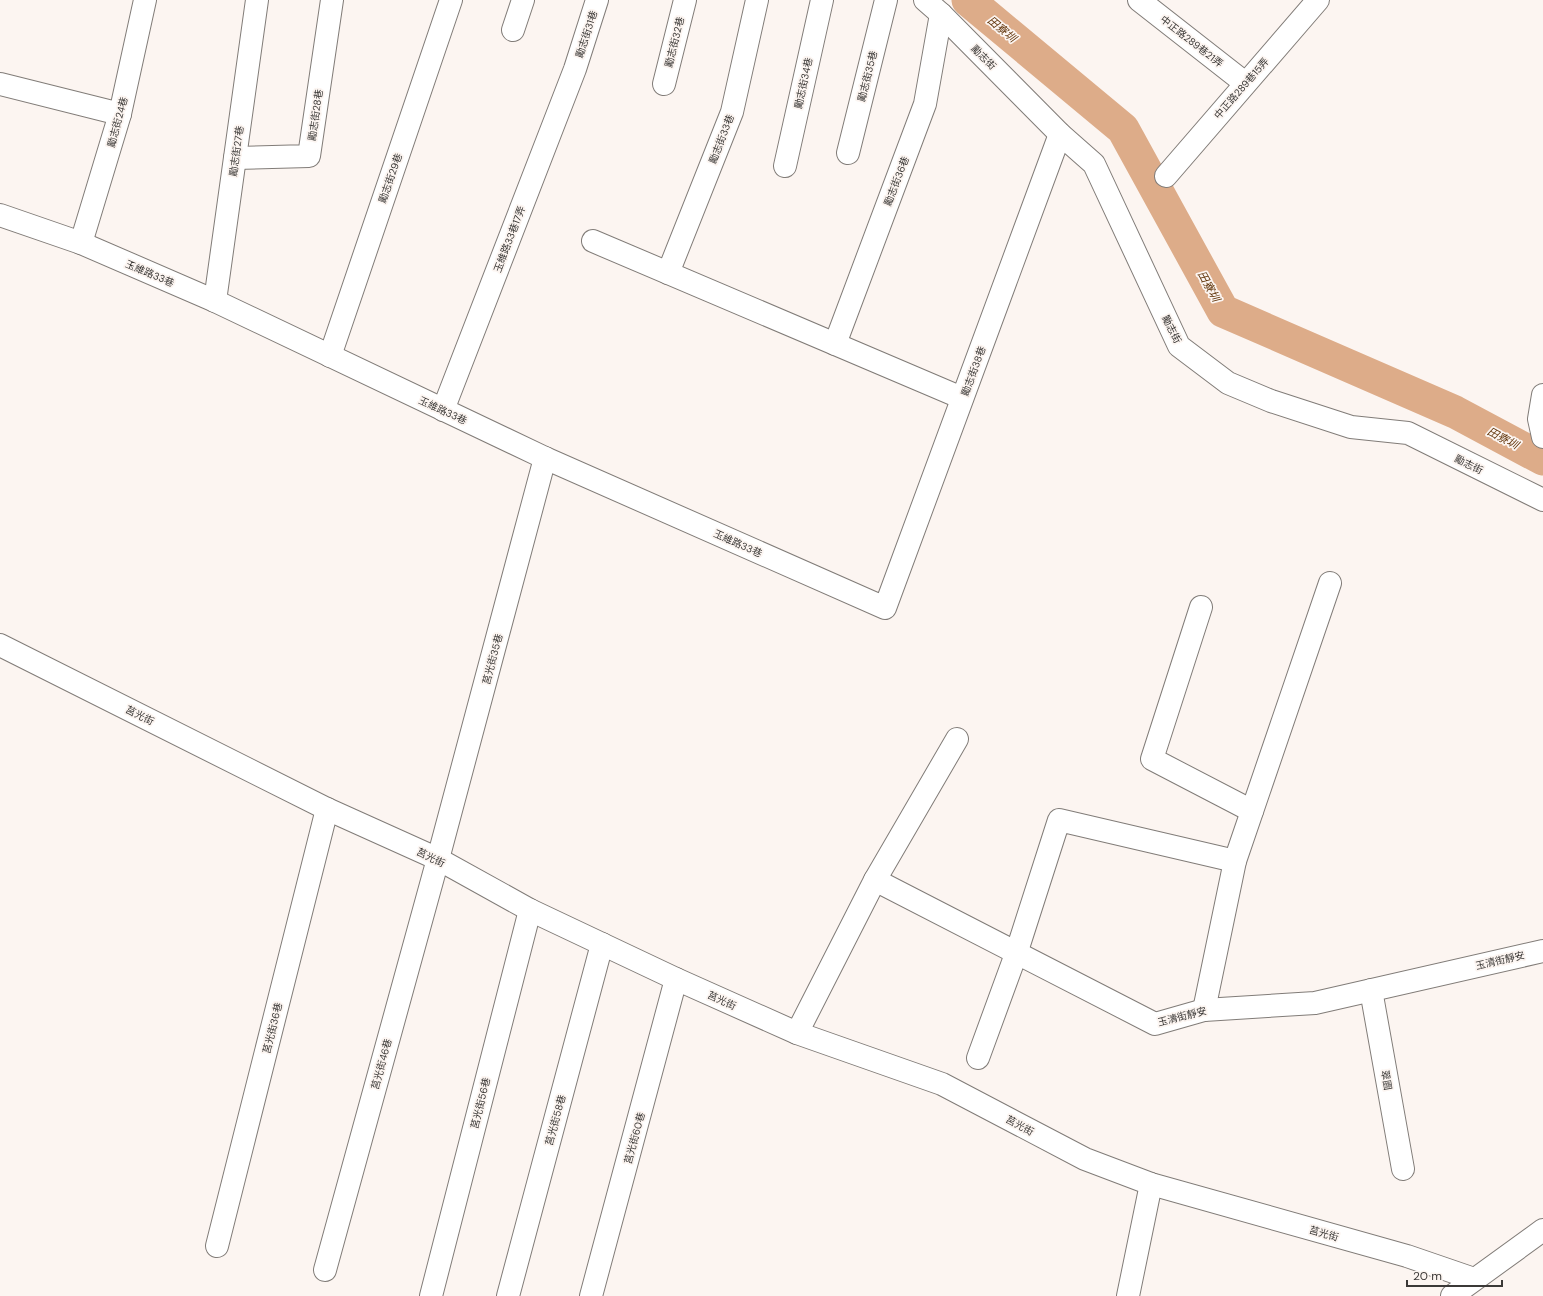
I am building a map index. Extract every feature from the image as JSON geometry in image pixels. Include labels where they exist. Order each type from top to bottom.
[{"type":"street","name":"勵志街24巷","points":[[81,243],[120,114],[145,0]]},
{"type":"street","name":"勵志街27巷","points":[[215,301],[257,0]]},
{"type":"street","name":"勵志街28巷","points":[[235,158],[309,156],[332,0]]},
{"type":"street","name":"勵志街29巷","points":[[330,356],[451,0]]},
{"type":"street","points":[[513,30],[523,0]]},
{"type":"street","name":"勵志街31巷","points":[[575,69],[596,0]]},
{"type":"street","name":"勵志街32巷","points":[[664,84],[685,0]]},
{"type":"street","name":"勵志街33巷","points":[[668,273],[732,112],[757,0]]},
{"type":"street","name":"勵志街34巷","points":[[785,166],[822,0]]},
{"type":"street","name":"勵志街35巷","points":[[848,153],[886,0]]},
{"type":"street","name":"勵志街","points":[[925,0],[941,14],[1060,134],[1094,164],[1179,346],[1228,383],[1271,401],[1351,427],[1408,433],[1543,500]]},
{"type":"street","name":"中正路289巷21弄","points":[[1139,0],[1245,83]]},
{"type":"street","name":"中正路289巷15弄","points":[[1166,176],[1318,0]]},
{"type":"street","name":"勵志街36巷","points":[[835,344],[925,104],[941,14]]},
{"type":"street","name":"玉維路33巷17弄","points":[[443,410],[575,69]]},
{"type":"street","points":[[0,84],[120,114]]},
{"type":"street","name":"勵志街38巷","points":[[885,608],[1060,134]]},
{"type":"street","name":"玉維路33巷","points":[[0,215],[81,243],[215,301],[545,458],[885,608]]},
{"type":"street","points":[[593,242],[962,398]]},
{"type":"street","points":[[1541,428],[1543,395]]},
{"type":"street","name":"莒光街35巷","points":[[438,859],[545,458]]},
{"type":"street","points":[[1204,1010],[1235,861],[1330,583]]},
{"type":"street","points":[[1201,607],[1152,759],[1252,811]]},
{"type":"street","name":"莒光街","points":[[0,645],[327,809],[438,859],[530,910],[676,979],[796,1033],[942,1084],[1085,1159],[1151,1184],[1407,1256],[1474,1279]]},
{"type":"street","points":[[796,1033],[874,880],[956,739]]},
{"type":"street","name":"莒光街36巷","points":[[217,1246],[327,809]]},
{"type":"street","points":[[978,1058],[1016,954],[1059,820],[1235,861]]},
{"type":"street","name":"莒光街46巷","points":[[325,1270],[438,859]]},
{"type":"street","name":"玉清街靜安","points":[[874,880],[1155,1024],[1204,1010],[1315,1002],[1543,950]]},
{"type":"street","name":"莒光街56巷","points":[[431,1296],[530,910]]},
{"type":"street","name":"莒光街58巷","points":[[508,1296],[602,944]]},
{"type":"street","name":"莒光街60巷","points":[[591,1296],[676,979]]},
{"type":"street","name":"翠園","points":[[1371,990],[1403,1169]]},
{"type":"street","points":[[1128,1296],[1151,1184]]},
{"type":"street","points":[[1452,1296],[1543,1230]]},
{"type":"waterway","name":"田寮圳","points":[[968,0],[1123,129],[1223,311],[1455,412],[1543,459]]}]
